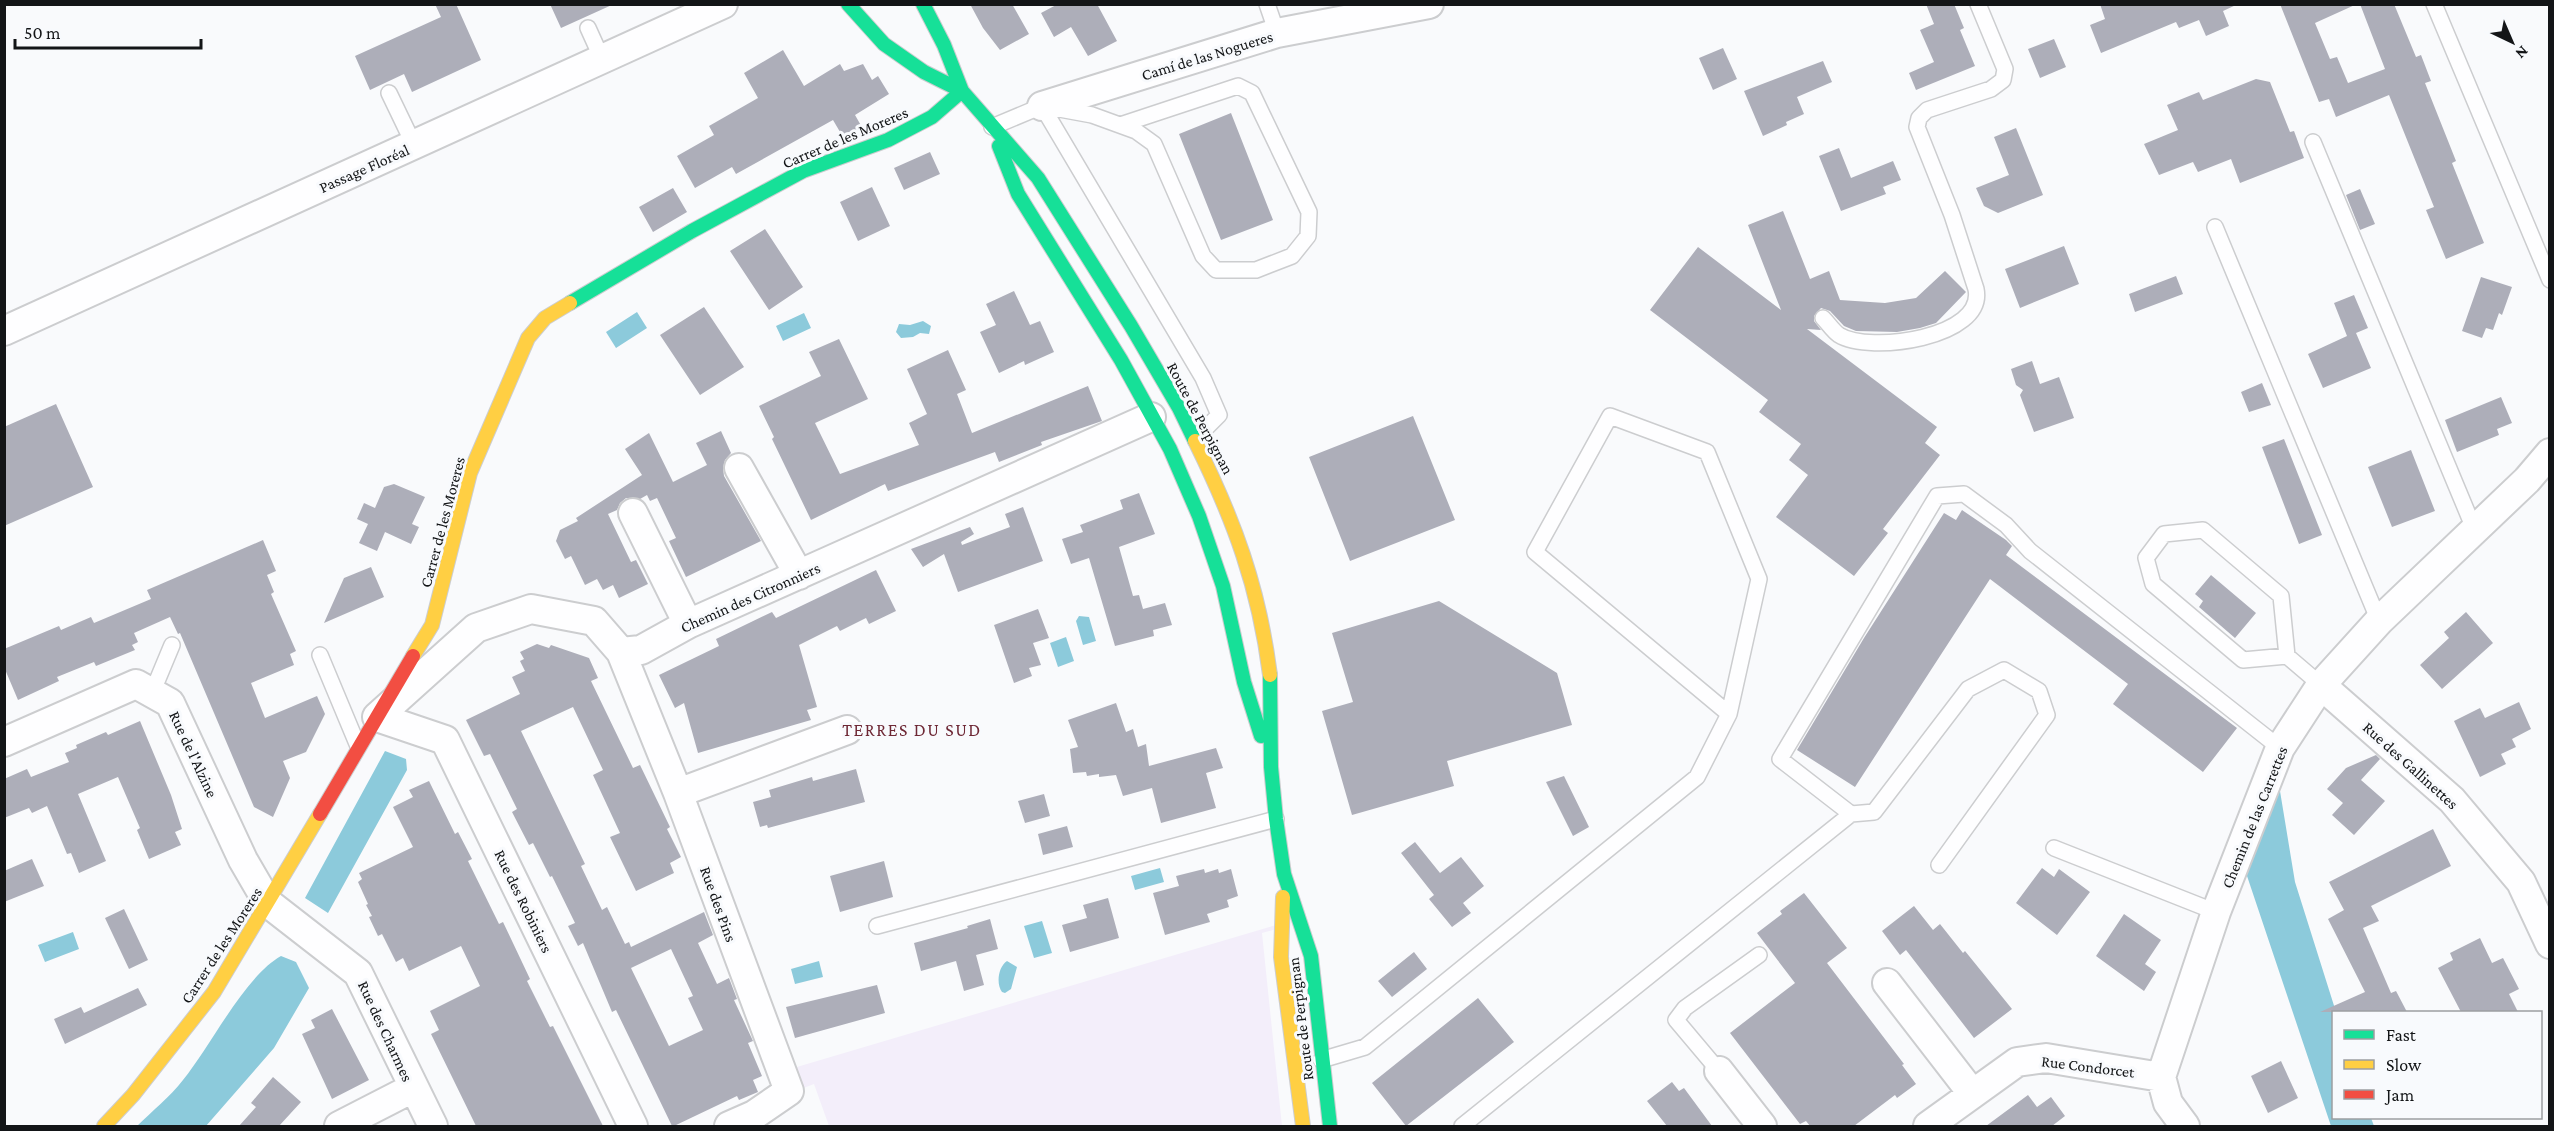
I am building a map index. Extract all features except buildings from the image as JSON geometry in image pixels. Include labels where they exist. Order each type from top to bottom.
[{"type":"main road","name":"Route de Perpignan","points":[[848,4],[884,44],[924,72],[962,91]]},
{"type":"main road","name":"Route de Perpignan","points":[[923,4],[944,45],[962,91],[1038,178],[1131,326],[1196,438],[1220,490],[1242,549],[1259,608],[1270,674],[1271,767],[1276,819],[1284,874],[1311,956],[1330,1126]]},
{"type":"main road","name":"Carrer de les Moreres","points":[[104,1126],[133,1095],[214,992],[432,625],[470,473],[528,338],[546,318],[692,231],[802,171],[888,140],[932,117],[962,91]]},
{"type":"main road","name":"Route de Perpignan","points":[[992,127],[1018,194],[1121,360],[1170,449],[1203,526],[1223,586],[1244,682],[1271,767]]},
{"type":"main road","name":"Route de Perpignan","points":[[1284,874],[1281,957],[1303,1126]]},
{"type":"street","name":"Passage Floréal","points":[[4,331],[723,4]]},
{"type":"street","name":"Camí de las Nogueres","points":[[1042,106],[1276,33],[1429,4]]},
{"type":"street","name":"Chemin des Citronniers","points":[[621,652],[641,650],[688,624],[1151,417]]},
{"type":"street","name":"Chemin de las Carrettes","points":[[2161,1077],[2216,912],[2280,748],[2321,685],[2379,621],[2527,480],[2550,453]]},
{"type":"street","points":[[739,468],[799,575]]},
{"type":"street","points":[[633,513],[688,624]]},
{"type":"street","points":[[377,717],[476,628],[531,609],[594,621],[621,652]]},
{"type":"street","name":"Rue des Pins","points":[[621,652],[678,793],[789,1091],[754,1115],[729,1126]]},
{"type":"street","points":[[4,741],[136,684],[152,693]]},
{"type":"street","name":"Rue des Gallinettes","points":[[2321,685],[2452,800],[2521,882],[2550,944]]},
{"type":"street","name":"Rue de l'Alzine","points":[[152,693],[170,703],[243,860],[268,903]]},
{"type":"street","name":"Rue des Robiniers","points":[[377,717],[445,740],[633,1126]]},
{"type":"street","points":[[678,793],[847,730]]},
{"type":"street","name":"Rue des Charmes","points":[[268,903],[358,972],[433,1126]]},
{"type":"street","points":[[1887,983],[1972,1093]]},
{"type":"street","name":"Rue Condorcet","points":[[1928,1126],[2017,1062],[2046,1058],[2161,1077]]},
{"type":"street","points":[[1719,1071],[1762,1126]]},
{"type":"street","points":[[2161,1077],[2168,1103],[2185,1126]]},
{"type":"street","points":[[339,1126],[413,1088]]},
{"type":"lane","points":[[1267,4],[1276,33]]},
{"type":"lane","points":[[1823,318],[1840,335],[1855,340],[1887,343],[1934,336],[1956,325],[1974,305],[1977,297],[1976,289],[1952,215],[1917,127],[1919,118],[1927,110],[1991,89],[2003,80],[2005,69],[1978,4]]},
{"type":"lane","points":[[2434,4],[2550,280]]},
{"type":"lane","points":[[588,28],[602,59]]},
{"type":"lane","points":[[1042,106],[1092,116],[1120,125],[1136,131],[1154,144],[1203,256],[1216,270],[1256,270],[1292,256],[1308,236],[1309,212],[1252,93],[1238,86],[1120,125]]},
{"type":"lane","points":[[389,93],[414,145]]},
{"type":"lane","points":[[1042,106],[1203,378],[1219,415],[1196,438]]},
{"type":"lane","name":"Camí de las Nogueres","points":[[992,127],[1042,106]]},
{"type":"lane","points":[[2313,142],[2475,531]]},
{"type":"lane","points":[[2215,228],[2379,621]]},
{"type":"lane","points":[[1294,1060],[1321,1060],[1365,1047],[1696,777],[1729,714],[1759,579],[1707,452],[1610,416],[1535,552],[1729,714]]},
{"type":"lane","points":[[1851,814],[1780,759],[1937,496],[1964,494],[2006,525],[2030,551],[2280,748]]},
{"type":"lane","points":[[2287,656],[2243,660],[2153,584],[2146,558],[2164,534],[2203,530],[2281,596],[2287,656],[2321,685]]},
{"type":"lane","points":[[152,693],[172,645]]},
{"type":"lane","points":[[320,655],[359,748]]},
{"type":"lane","points":[[1462,1126],[1851,814],[1874,812],[1968,689],[2004,670],[2039,691],[2046,715],[1939,865]]},
{"type":"lane","points":[[877,926],[1276,819]]},
{"type":"lane","points":[[2054,848],[2216,912]]},
{"type":"lane","points":[[1719,1071],[1676,1020],[1685,1008],[1759,955]]},
{"type":"shaded area","points":[[1276,925],[1280,928],[1262,933],[1282,1126],[829,1126],[814,1084],[788,1094],[780,1072]]},
{"type":"water","points":[[637,312],[647,328],[616,348],[606,332]]},
{"type":"water","points":[[804,313],[811,328],[783,341],[776,326]]},
{"type":"water","points":[[923,321],[931,326],[929,334],[920,333],[913,337],[901,338],[896,332],[899,324],[910,325]]},
{"type":"water","points":[[1079,616],[1089,617],[1096,641],[1083,645],[1076,621]]},
{"type":"water","points":[[1066,637],[1074,661],[1058,667],[1050,643]]},
{"type":"water","points":[[385,751],[406,759],[407,770],[328,913],[305,898]]},
{"type":"water","points":[[2279,785],[2295,882],[2336,1011],[2332,1011],[2332,1119],[2371,1119],[2374,1126],[2331,1126],[2244,867]]},
{"type":"water","points":[[1160,868],[1164,882],[1135,890],[1131,876]]},
{"type":"water","points":[[1042,921],[1052,953],[1034,958],[1024,926]]},
{"type":"water","points":[[73,932],[79,949],[45,962],[38,945]]},
{"type":"water","points":[[281,956],[296,962],[309,988],[274,1048],[206,1126],[137,1126],[178,1086],[254,979]]},
{"type":"water","points":[[819,961],[823,977],[795,984],[791,969]]},
{"type":"water","points":[[1007,961],[1017,967],[1011,989],[1005,993],[1000,989],[999,980],[1000,971]]},
{"type":"traffic: fast","points":[[848,4],[884,44],[924,72],[962,91]]},
{"type":"traffic: fast","points":[[923,4],[944,45],[962,91],[1038,178],[1131,326],[1179,408],[1195,441]]},
{"type":"traffic: fast","points":[[570,303],[692,231],[803,171],[888,140],[932,117],[962,91]]},
{"type":"traffic: fast","points":[[999,146],[1018,194],[1121,360],[1170,449],[1199,516],[1223,586],[1244,682],[1261,736]]},
{"type":"traffic: fast","points":[[1270,675],[1271,767],[1276,819],[1284,874],[1311,956],[1330,1126]]},
{"type":"traffic: slow","points":[[413,656],[432,625],[470,473],[528,338],[545,318],[570,303]]},
{"type":"traffic: slow","points":[[1195,441],[1222,499],[1252,583],[1270,675]]},
{"type":"traffic: slow","points":[[104,1126],[133,1095],[214,992],[320,814]]},
{"type":"traffic: slow","points":[[1283,897],[1281,957],[1303,1126]]},
{"type":"traffic: jam","points":[[320,814],[413,656]]},
{"type":"district","name":"TERRES DU SUD","points":[[912,730]]}]
